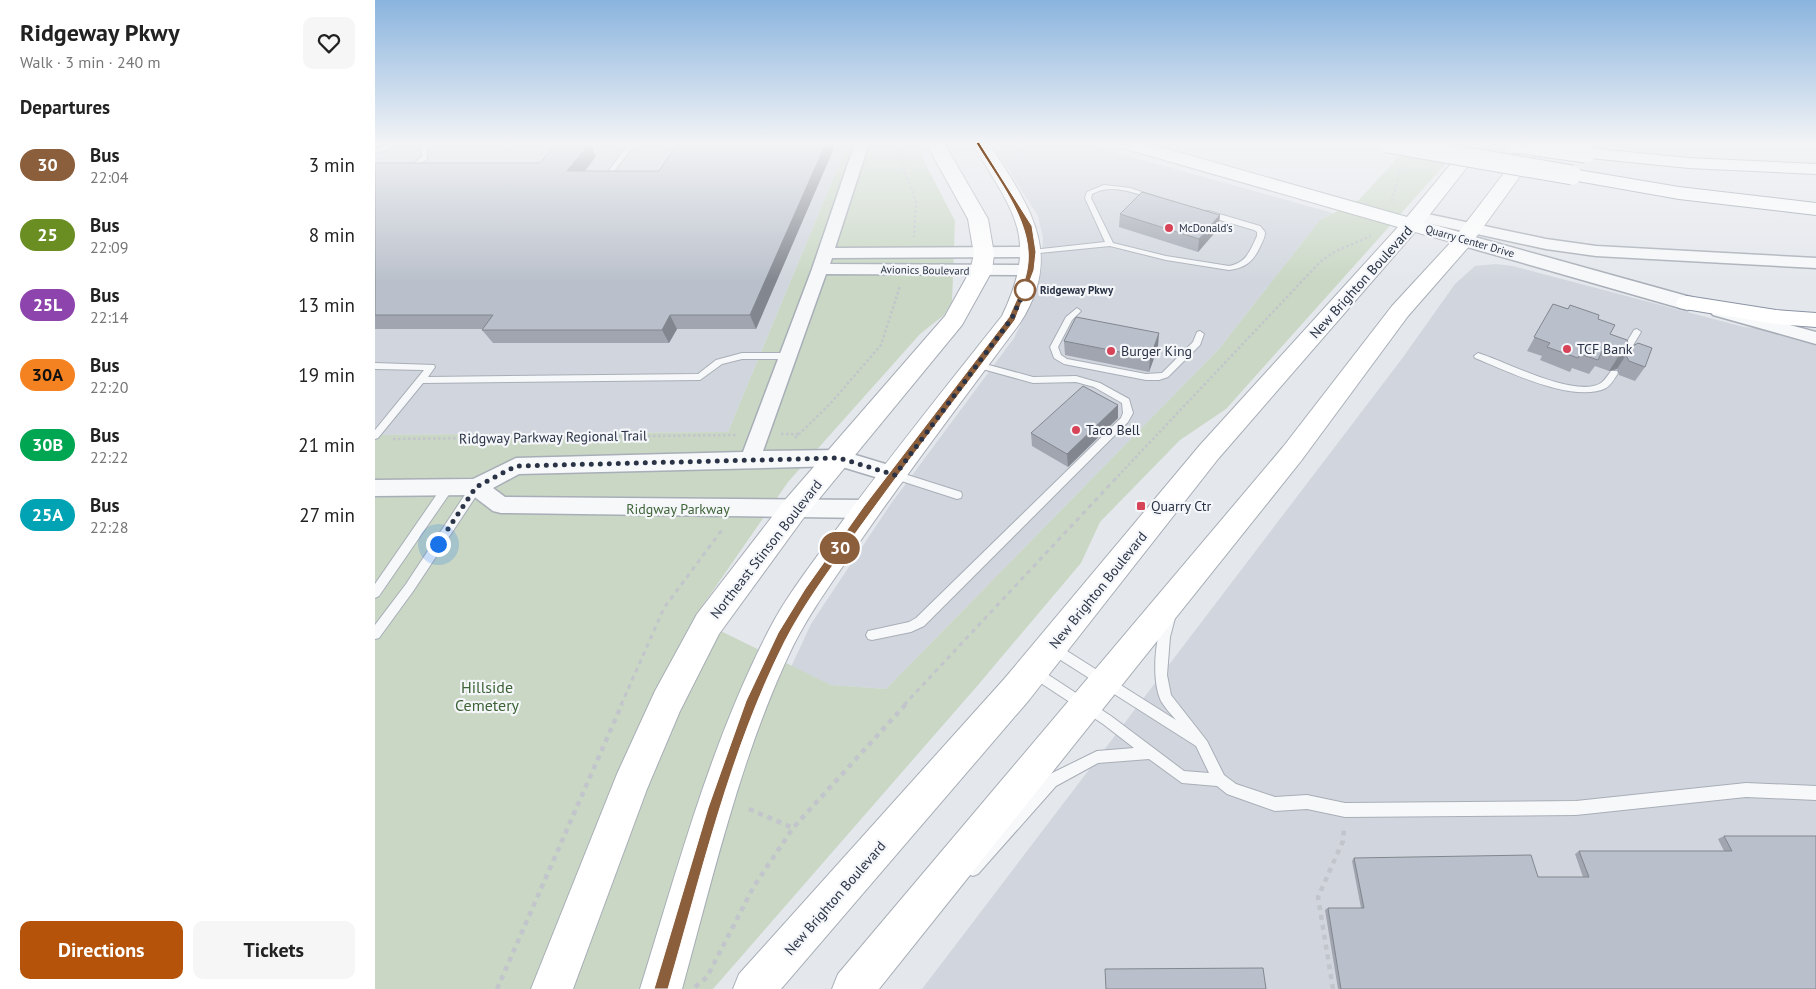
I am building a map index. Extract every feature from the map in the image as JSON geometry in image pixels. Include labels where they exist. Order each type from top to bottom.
[{"type":"main road","points":[[961,189],[978,219],[983,262]]},
{"type":"main road","points":[[661,989],[714,808],[752,701],[782,636],[867,509],[895,475],[1012,318],[1031,261],[1028,226],[1008,189]]},
{"type":"main road","name":"Quarry Center Drive","points":[[1297,189],[1468,235]]},
{"type":"main road","name":"New Brighton Boulevard","points":[[755,989],[1042,659],[1209,452],[1415,221],[1441,189]]},
{"type":"main road","points":[[853,989],[1097,695],[1292,454],[1401,310],[1468,235],[1502,189]]},
{"type":"main road","points":[[1656,189],[1816,209]]},
{"type":"main road","name":"Northeast Stinson Boulevard","points":[[552,989],[630,787],[667,702],[709,624],[795,508],[954,320],[983,262]]},
{"type":"main road","points":[[1687,303],[1776,317],[1816,320]]},
{"type":"street","points":[[750,459],[826,253],[847,189]]},
{"type":"street","name":"Quarry Center Drive","points":[[1468,235],[1596,250],[1816,263]]},
{"type":"street","name":"Quarry Center Drive","points":[[1468,235],[1687,303],[1816,338]]},
{"type":"street","name":"Avionics Boulevard","points":[[826,253],[983,262]]},
{"type":"street","name":"Avionics Boulevard","points":[[820,269],[1031,261]]},
{"type":"street","points":[[375,488],[476,487],[516,466],[750,459],[839,458],[895,475]]},
{"type":"street","points":[[476,487],[501,505],[867,509]]},
{"type":"lane","points":[[1101,189],[1093,190],[1089,193],[1088,198],[1110,244]]},
{"type":"lane","points":[[1129,189],[1158,198]]},
{"type":"lane","points":[[1031,261],[1110,244],[1166,258],[1229,268],[1239,267],[1248,263],[1261,236],[1261,232],[1257,228],[1194,209]]},
{"type":"lane","points":[[1077,311],[1069,319],[1054,347],[1057,356],[1064,360],[1146,377],[1165,375],[1197,343],[1200,334]]},
{"type":"lane","points":[[1623,355],[1637,332]]},
{"type":"lane","points":[[421,380],[700,376],[719,362],[743,356],[787,356]]},
{"type":"lane","points":[[1478,356],[1543,382],[1583,389],[1599,388],[1606,384],[1614,373]]},
{"type":"lane","points":[[872,635],[911,627],[920,622],[1125,420],[1128,413],[1126,401],[1121,397],[1087,382],[1075,379],[1033,380],[978,365]]},
{"type":"lane","points":[[375,366],[431,367],[375,436]]},
{"type":"lane","points":[[895,475],[957,495]]},
{"type":"lane","points":[[375,593],[448,486]]},
{"type":"lane","points":[[375,634],[410,587],[476,487]]},
{"type":"lane","points":[[1174,600],[1164,637],[1161,675],[1166,698],[1203,745],[1219,780]]},
{"type":"lane","points":[[1042,659],[1097,695],[1203,745]]},
{"type":"lane","points":[[1042,659],[1097,695],[1151,753],[1182,777],[1219,780],[1232,789],[1275,804],[1307,802],[1345,810],[1576,808],[1746,790],[1816,793]]},
{"type":"lane","points":[[961,882],[1051,781],[1097,757],[1151,753]]},
{"type":"lane","points":[[899,933],[933,911],[947,896]]},
{"type":"path","points":[[911,189],[916,202],[914,239]]},
{"type":"path","points":[[1391,207],[1395,189]]},
{"type":"path","points":[[693,989],[707,977],[754,886],[793,828],[967,637],[1321,262],[1336,250],[1371,237]]},
{"type":"path","points":[[774,434],[800,434],[830,404],[881,345],[901,283]]},
{"type":"path","name":"Ridgway Parkway Regional Trail","points":[[385,439],[732,435]]},
{"type":"path","points":[[497,989],[664,608],[725,525]]},
{"type":"path","points":[[749,809],[793,828]]},
{"type":"path","points":[[1333,989],[1318,897],[1343,841],[1345,810]]},
{"type":"shaded area","points":[[375,189],[829,189],[728,432],[375,435]]},
{"type":"shaded area","points":[[1021,189],[1247,189],[1333,213],[1320,220],[1219,349],[886,689],[831,685],[791,667],[811,624],[890,505],[1014,338],[1030,305],[1041,273],[1043,238],[1038,216]]},
{"type":"shaded area","points":[[1496,264],[1513,266],[1744,327],[1816,333],[1816,989],[922,989],[1401,360],[1455,284],[1475,266]]},
{"type":"green space","points":[[829,189],[939,189],[955,221],[952,302],[944,315],[920,334],[788,482],[694,618],[831,685],[886,689],[1219,349],[1320,220],[1359,200],[1369,189],[1423,189],[1226,409],[1180,440],[1100,522],[1081,563],[978,685],[713,989],[375,989],[375,435],[728,432]]},
{"type":"building","points":[[375,189],[806,189],[750,315],[670,315],[662,330],[482,330],[493,315],[375,315]]},
{"type":"building","points":[[1142,192],[1220,215],[1199,239],[1120,214]]},
{"type":"building","points":[[1553,304],[1568,309],[1570,305],[1599,315],[1598,319],[1615,325],[1610,334],[1627,340],[1629,345],[1633,346],[1638,343],[1652,348],[1645,367],[1629,361],[1626,355],[1618,357],[1602,351],[1598,360],[1580,354],[1578,358],[1547,347],[1550,343],[1534,337]]},
{"type":"building","points":[[1076,317],[1159,333],[1150,358],[1064,341]]},
{"type":"building","points":[[1083,386],[1118,405],[1067,454],[1031,433]]},
{"type":"building","points":[[1724,836],[1816,836],[1816,989],[1341,989],[1328,908],[1364,908],[1354,858],[1531,855],[1538,877],[1589,877],[1579,851],[1732,851]]},
{"type":"building","points":[[1263,968],[1266,989],[1106,989],[1105,969]]},
{"type":"bus line","name":"30","points":[[661,989],[714,808],[752,701],[782,636],[809,592],[867,509],[913,452],[1012,318],[1025,289],[1031,270],[1032,252],[1028,226],[1008,189]]},
{"type":"place","name":"McDonald's","points":[[1169,228]]},
{"type":"place","name":"Ridgeway Pkwy","points":[[1025,290]]},
{"type":"place","name":"TCF Bank","points":[[1567,349]]},
{"type":"place","name":"Burger King","points":[[1111,351]]},
{"type":"place","name":"Taco Bell","points":[[1076,430]]},
{"type":"place","name":"Quarry Ctr","points":[[1141,506]]},
{"type":"route","points":[[438,544],[476,487],[516,466],[839,458],[895,475],[1012,318],[1025,290]]},
{"type":"park label","name":"Ridgway Parkway","points":[[678,509]]},
{"type":"park label","name":"Hillside Cemetery","points":[[487,696]]}]
